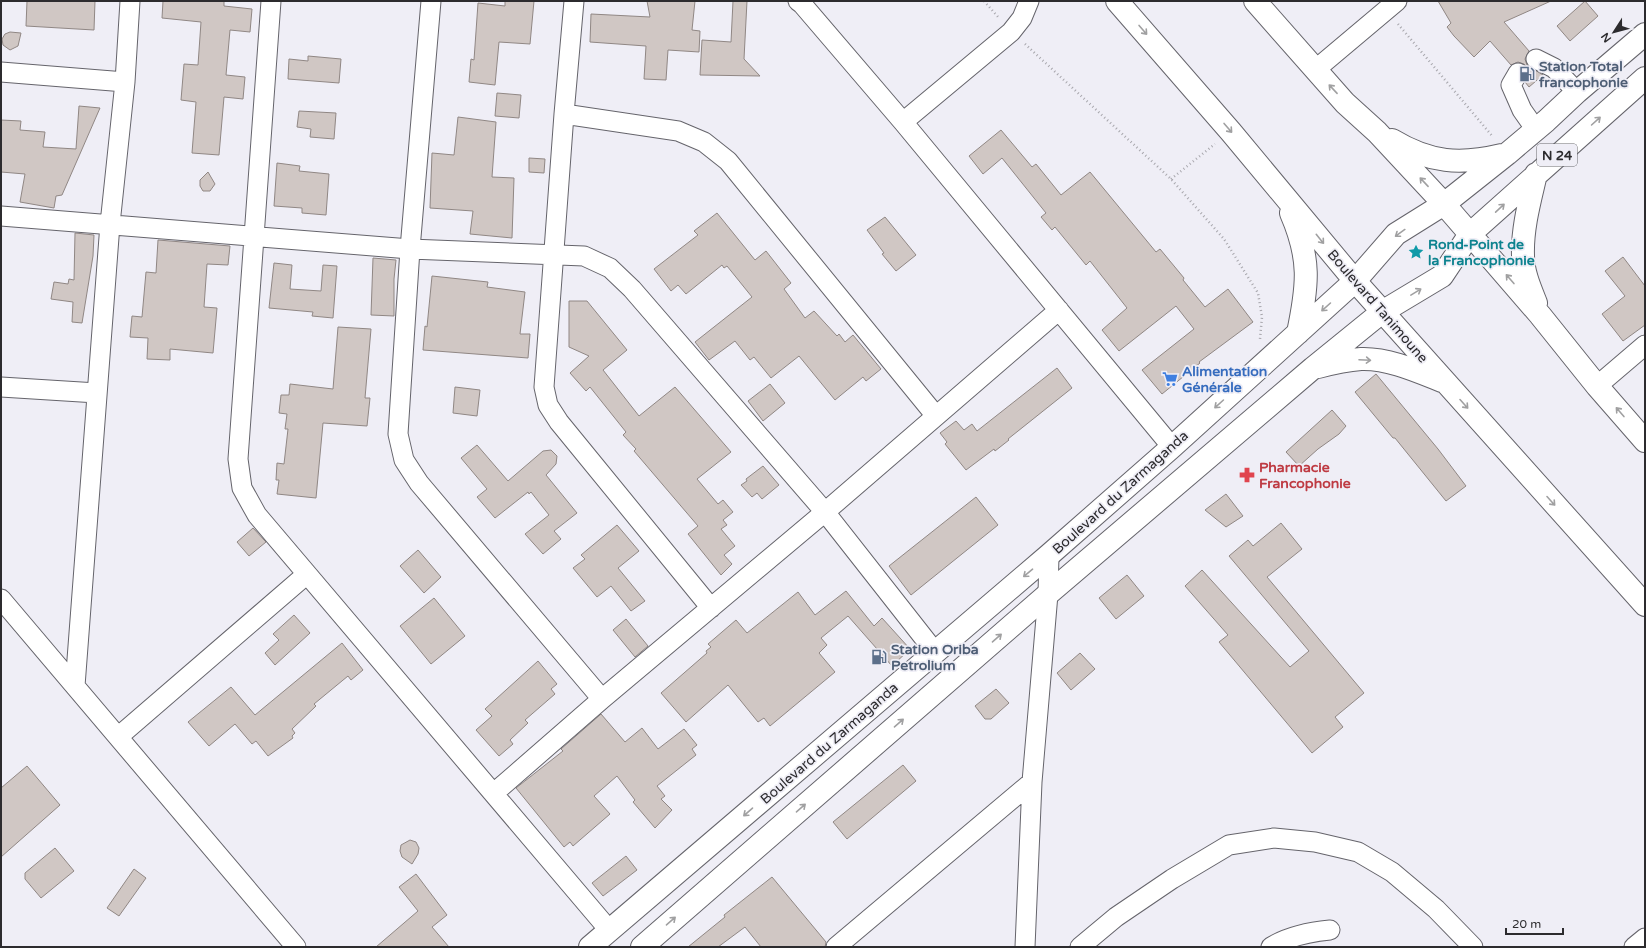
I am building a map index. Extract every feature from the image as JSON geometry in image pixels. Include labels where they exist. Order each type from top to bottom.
[{"type":"main road","name":"Boulevard Tanimoune","points":[[1117,1],[1231,132],[1382,312],[1645,605]]},
{"type":"main road","points":[[1255,1],[1345,103],[1377,132],[1444,204],[1540,315],[1597,386],[1645,441]]},
{"type":"main road","name":"Boulevard du Zarmaganda","points":[[590,947],[1049,555],[1172,447],[1355,281],[1396,234],[1444,204],[1507,154],[1645,34]]},
{"type":"main road","name":"Boulevard du Zarmaganda","points":[[642,947],[1048,594],[1313,368],[1382,312],[1442,276],[1470,234],[1645,78]]},
{"type":"main road","points":[[1377,132],[1405,148],[1438,160],[1470,161],[1507,154]]},
{"type":"main road","points":[[1536,174],[1528,210],[1523,256],[1525,274],[1540,315]]},
{"type":"main road","points":[[1283,194],[1301,238],[1307,266],[1304,306],[1298,333]]},
{"type":"main road","points":[[1313,368],[1342,361],[1363,359],[1389,362],[1445,382]]},
{"type":"street","points":[[75,686],[110,224],[125,82],[130,1]]},
{"type":"street","points":[[271,1],[238,459],[242,488],[257,515],[610,931]]},
{"type":"street","points":[[431,1],[410,249],[398,434],[404,460],[419,483],[602,699]]},
{"type":"street","points":[[574,1],[553,255],[544,387],[548,405],[559,422],[712,608]]},
{"type":"street","points":[[798,1],[902,122],[1172,447]]},
{"type":"street","points":[[902,122],[1012,32],[1022,18],[1029,1]]},
{"type":"street","points":[[1315,70],[1391,6]]},
{"type":"street","points":[[1536,59],[1554,68],[1577,92]]},
{"type":"street","points":[[1,72],[125,82]]},
{"type":"street","points":[[1518,73],[1511,85],[1522,110],[1536,130]]},
{"type":"street","points":[[564,114],[678,131],[704,142],[728,161],[936,416]]},
{"type":"street","points":[[1,216],[253,235],[410,249],[584,256],[610,268],[632,289],[825,512],[935,652]]},
{"type":"street","points":[[494,793],[602,699],[825,512],[1059,310]]},
{"type":"street","points":[[1597,386],[1645,345]]},
{"type":"street","points":[[1,387],[97,393]]},
{"type":"street","points":[[1025,947],[1032,782],[1048,594],[1049,555]]},
{"type":"street","points":[[118,737],[307,574]]},
{"type":"street","points":[[1,598],[296,947]]},
{"type":"street","points":[[836,947],[1032,782]]},
{"type":"street","points":[[1080,947],[1116,917],[1159,887],[1229,845],[1274,838],[1315,842],[1358,852],[1392,872],[1436,909],[1473,947]]},
{"type":"street","points":[[1271,947],[1294,936],[1330,930]]},
{"type":"street","points":[[1634,947],[1645,938]]},
{"type":"path","points":[[984,1],[1012,32],[1171,179],[1224,239],[1258,293],[1262,317],[1260,339]]},
{"type":"path","points":[[1391,6],[1507,154]]},
{"type":"path","points":[[1171,179],[1231,132]]},
{"type":"building","points":[[27,1],[95,1],[94,30],[26,26]]},
{"type":"building","points":[[163,1],[224,1],[224,6],[252,9],[250,32],[230,30],[226,75],[245,77],[243,99],[224,97],[219,155],[192,153],[196,102],[181,100],[184,64],[198,65],[201,22],[162,18]]},
{"type":"building","points":[[505,1],[534,1],[530,44],[499,42],[495,85],[469,82],[471,59],[474,60],[478,3],[505,6]]},
{"type":"building","points":[[647,1],[695,1],[692,30],[700,31],[699,52],[668,50],[666,80],[644,79],[646,46],[590,42],[591,14],[650,17]]},
{"type":"building","points":[[733,1],[747,1],[744,59],[760,76],[700,75],[702,40],[731,42]]},
{"type":"building","points":[[1438,1],[1551,1],[1504,22],[1529,51],[1525,59],[1527,65],[1543,75],[1529,87],[1525,82],[1529,73],[1527,67],[1518,62],[1511,65],[1490,41],[1474,57],[1447,27],[1451,23]]},
{"type":"building","points":[[1585,1],[1598,16],[1570,41],[1557,26]]},
{"type":"building","points":[[10,32],[21,33],[18,46],[10,50],[3,45],[2,39],[5,34]]},
{"type":"building","points":[[308,56],[341,59],[339,83],[288,79],[289,59],[308,61]]},
{"type":"building","points":[[497,93],[521,95],[519,118],[495,116]]},
{"type":"building","points":[[79,106],[100,108],[62,195],[56,196],[54,208],[20,202],[25,174],[1,172],[1,120],[21,121],[20,130],[45,132],[43,147],[76,149]]},
{"type":"building","points":[[299,111],[336,113],[334,139],[310,137],[311,129],[297,127]]},
{"type":"building","points":[[458,117],[496,122],[492,177],[514,178],[512,238],[470,234],[473,211],[430,208],[432,153],[454,155]]},
{"type":"building","points":[[1001,130],[1032,167],[1036,164],[1061,195],[1090,172],[1156,252],[1160,249],[1205,307],[1228,289],[1253,322],[1199,362],[1200,363],[1162,394],[1142,370],[1194,329],[1176,306],[1119,351],[1102,330],[1127,308],[1090,261],[1086,265],[1055,227],[1052,230],[1041,217],[1046,213],[1002,158],[983,174],[969,156]]},
{"type":"building","points":[[529,158],[545,159],[544,173],[529,172]]},
{"type":"building","points":[[277,163],[300,166],[299,171],[329,174],[326,215],[302,213],[302,208],[274,206]]},
{"type":"building","points":[[208,172],[215,184],[210,191],[203,191],[200,186],[200,180]]},
{"type":"building","points":[[717,213],[755,260],[766,251],[791,283],[784,289],[805,318],[814,311],[837,336],[839,334],[845,342],[853,335],[881,369],[866,381],[863,377],[835,400],[799,356],[771,378],[754,357],[750,360],[735,341],[709,360],[695,342],[752,297],[727,266],[724,268],[722,265],[686,294],[678,285],[671,291],[654,269],[698,235],[694,231]]},
{"type":"building","points":[[885,217],[916,255],[896,271],[882,254],[884,253],[867,230]]},
{"type":"building","points":[[75,233],[94,235],[93,256],[82,323],[72,322],[73,302],[51,299],[54,282],[68,284],[69,279],[74,280]]},
{"type":"building","points":[[158,240],[230,246],[228,265],[207,264],[204,307],[217,308],[213,353],[170,349],[170,360],[147,359],[148,338],[130,337],[132,316],[142,317],[146,272],[156,273]]},
{"type":"building","points":[[1623,257],[1645,286],[1645,325],[1623,341],[1602,314],[1625,296],[1605,271]]},
{"type":"building","points":[[373,258],[396,260],[394,279],[394,316],[371,315]]},
{"type":"building","points":[[274,263],[292,265],[290,289],[321,291],[323,265],[337,266],[333,318],[312,316],[313,312],[269,308]]},
{"type":"building","points":[[432,276],[488,282],[487,287],[525,292],[520,334],[530,334],[528,358],[423,350]]},
{"type":"building","points":[[569,301],[587,301],[627,350],[603,370],[639,416],[675,387],[731,452],[697,479],[718,504],[723,500],[733,512],[723,520],[727,525],[721,529],[735,546],[724,555],[732,564],[721,575],[688,534],[698,526],[634,451],[636,449],[623,435],[626,432],[590,387],[586,391],[570,373],[589,356],[569,347]]},
{"type":"building","points":[[338,327],[371,329],[365,398],[370,398],[367,426],[323,423],[316,498],[277,494],[279,480],[276,480],[277,463],[284,464],[288,429],[285,429],[287,414],[279,413],[281,395],[289,395],[290,384],[333,389]]},
{"type":"building","points":[[1057,368],[1072,388],[995,451],[994,449],[966,470],[945,444],[947,442],[940,433],[956,421],[964,430],[972,424],[977,431]]},
{"type":"building","points":[[1376,374],[1438,449],[1466,486],[1446,501],[1395,438],[1393,438],[1355,392]]},
{"type":"building","points":[[770,384],[785,403],[763,421],[748,401]]},
{"type":"building","points":[[455,387],[480,390],[477,416],[453,413]]},
{"type":"building","points":[[1332,410],[1346,426],[1339,434],[1318,449],[1299,466],[1286,452]]},
{"type":"building","points":[[477,445],[508,481],[543,451],[551,450],[557,456],[556,464],[546,475],[577,513],[554,531],[561,539],[543,554],[525,534],[549,515],[531,492],[529,494],[528,492],[495,518],[477,497],[487,489],[461,458]]},
{"type":"building","points":[[763,466],[779,485],[762,499],[757,493],[752,497],[741,485],[747,481],[746,479]]},
{"type":"building","points":[[1226,494],[1243,516],[1226,527],[1205,510]]},
{"type":"building","points":[[976,497],[998,525],[911,595],[889,566]]},
{"type":"building","points":[[1281,523],[1302,549],[1267,577],[1364,693],[1335,717],[1343,727],[1312,753],[1219,642],[1228,635],[1185,586],[1202,570],[1290,667],[1309,651],[1229,556],[1248,540],[1253,546]]},
{"type":"building","points":[[617,525],[639,551],[618,568],[645,601],[631,611],[611,586],[597,597],[573,568],[585,559],[581,555]]},
{"type":"building","points":[[253,528],[266,542],[249,556],[237,542]]},
{"type":"building","points":[[418,550],[441,577],[424,593],[400,566]]},
{"type":"building","points":[[1127,575],[1144,596],[1116,619],[1099,598]]},
{"type":"building","points":[[846,591],[874,626],[882,618],[910,649],[892,666],[848,616],[821,638],[827,645],[819,653],[835,672],[770,726],[764,718],[758,722],[728,685],[686,722],[661,693],[707,653],[706,651],[711,647],[708,644],[736,620],[747,633],[798,592],[815,615]]},
{"type":"building","points":[[434,598],[465,636],[431,664],[400,626]]},
{"type":"building","points":[[294,615],[310,633],[275,665],[265,653],[279,640],[273,634]]},
{"type":"building","points":[[626,619],[648,646],[635,657],[613,630]]},
{"type":"building","points":[[342,643],[363,670],[351,680],[348,676],[314,704],[316,706],[292,729],[295,733],[292,736],[293,738],[268,756],[256,741],[252,744],[235,724],[209,746],[188,722],[231,687],[255,715]]},
{"type":"building","points":[[1080,653],[1095,669],[1071,690],[1057,673]]},
{"type":"building","points":[[538,661],[557,684],[551,689],[555,694],[525,720],[528,723],[510,740],[513,744],[499,756],[476,730],[492,716],[485,709]]},
{"type":"building","points":[[996,689],[1009,703],[991,719],[985,719],[975,706]]},
{"type":"building","points":[[601,714],[625,742],[642,728],[658,749],[684,729],[697,745],[692,749],[696,755],[657,786],[665,796],[661,799],[672,810],[655,828],[633,802],[635,800],[617,776],[594,796],[610,814],[573,846],[570,842],[564,847],[516,788],[563,751],[561,749]]},
{"type":"building","points":[[903,765],[916,781],[847,839],[833,822]]},
{"type":"building","points":[[27,766],[60,805],[1,857],[1,788]]},
{"type":"building","points":[[410,840],[416,842],[419,848],[418,854],[412,864],[402,857],[400,851],[401,845]]},
{"type":"building","points":[[55,848],[74,871],[41,898],[25,879],[25,873]]},
{"type":"building","points":[[626,856],[637,870],[603,896],[592,883]]},
{"type":"building","points":[[134,869],[146,878],[119,916],[107,908]]},
{"type":"building","points":[[416,874],[447,915],[432,927],[449,947],[376,947],[418,911],[399,887]]},
{"type":"building","points":[[772,877],[826,942],[825,947],[761,947],[745,927],[718,947],[688,947],[725,917],[724,915]]},
{"type":"place","name":"Station Total francophonie","points":[[1527,74]]},
{"type":"place","name":"Rond-Point de la Francophonie","points":[[1416,252]]},
{"type":"place","name":"Alimentation Générale","points":[[1170,379]]},
{"type":"place","name":"Pharmacie Francophonie","points":[[1247,475]]},
{"type":"place","name":"Station Oriba Petrolium","points":[[879,657]]}]
